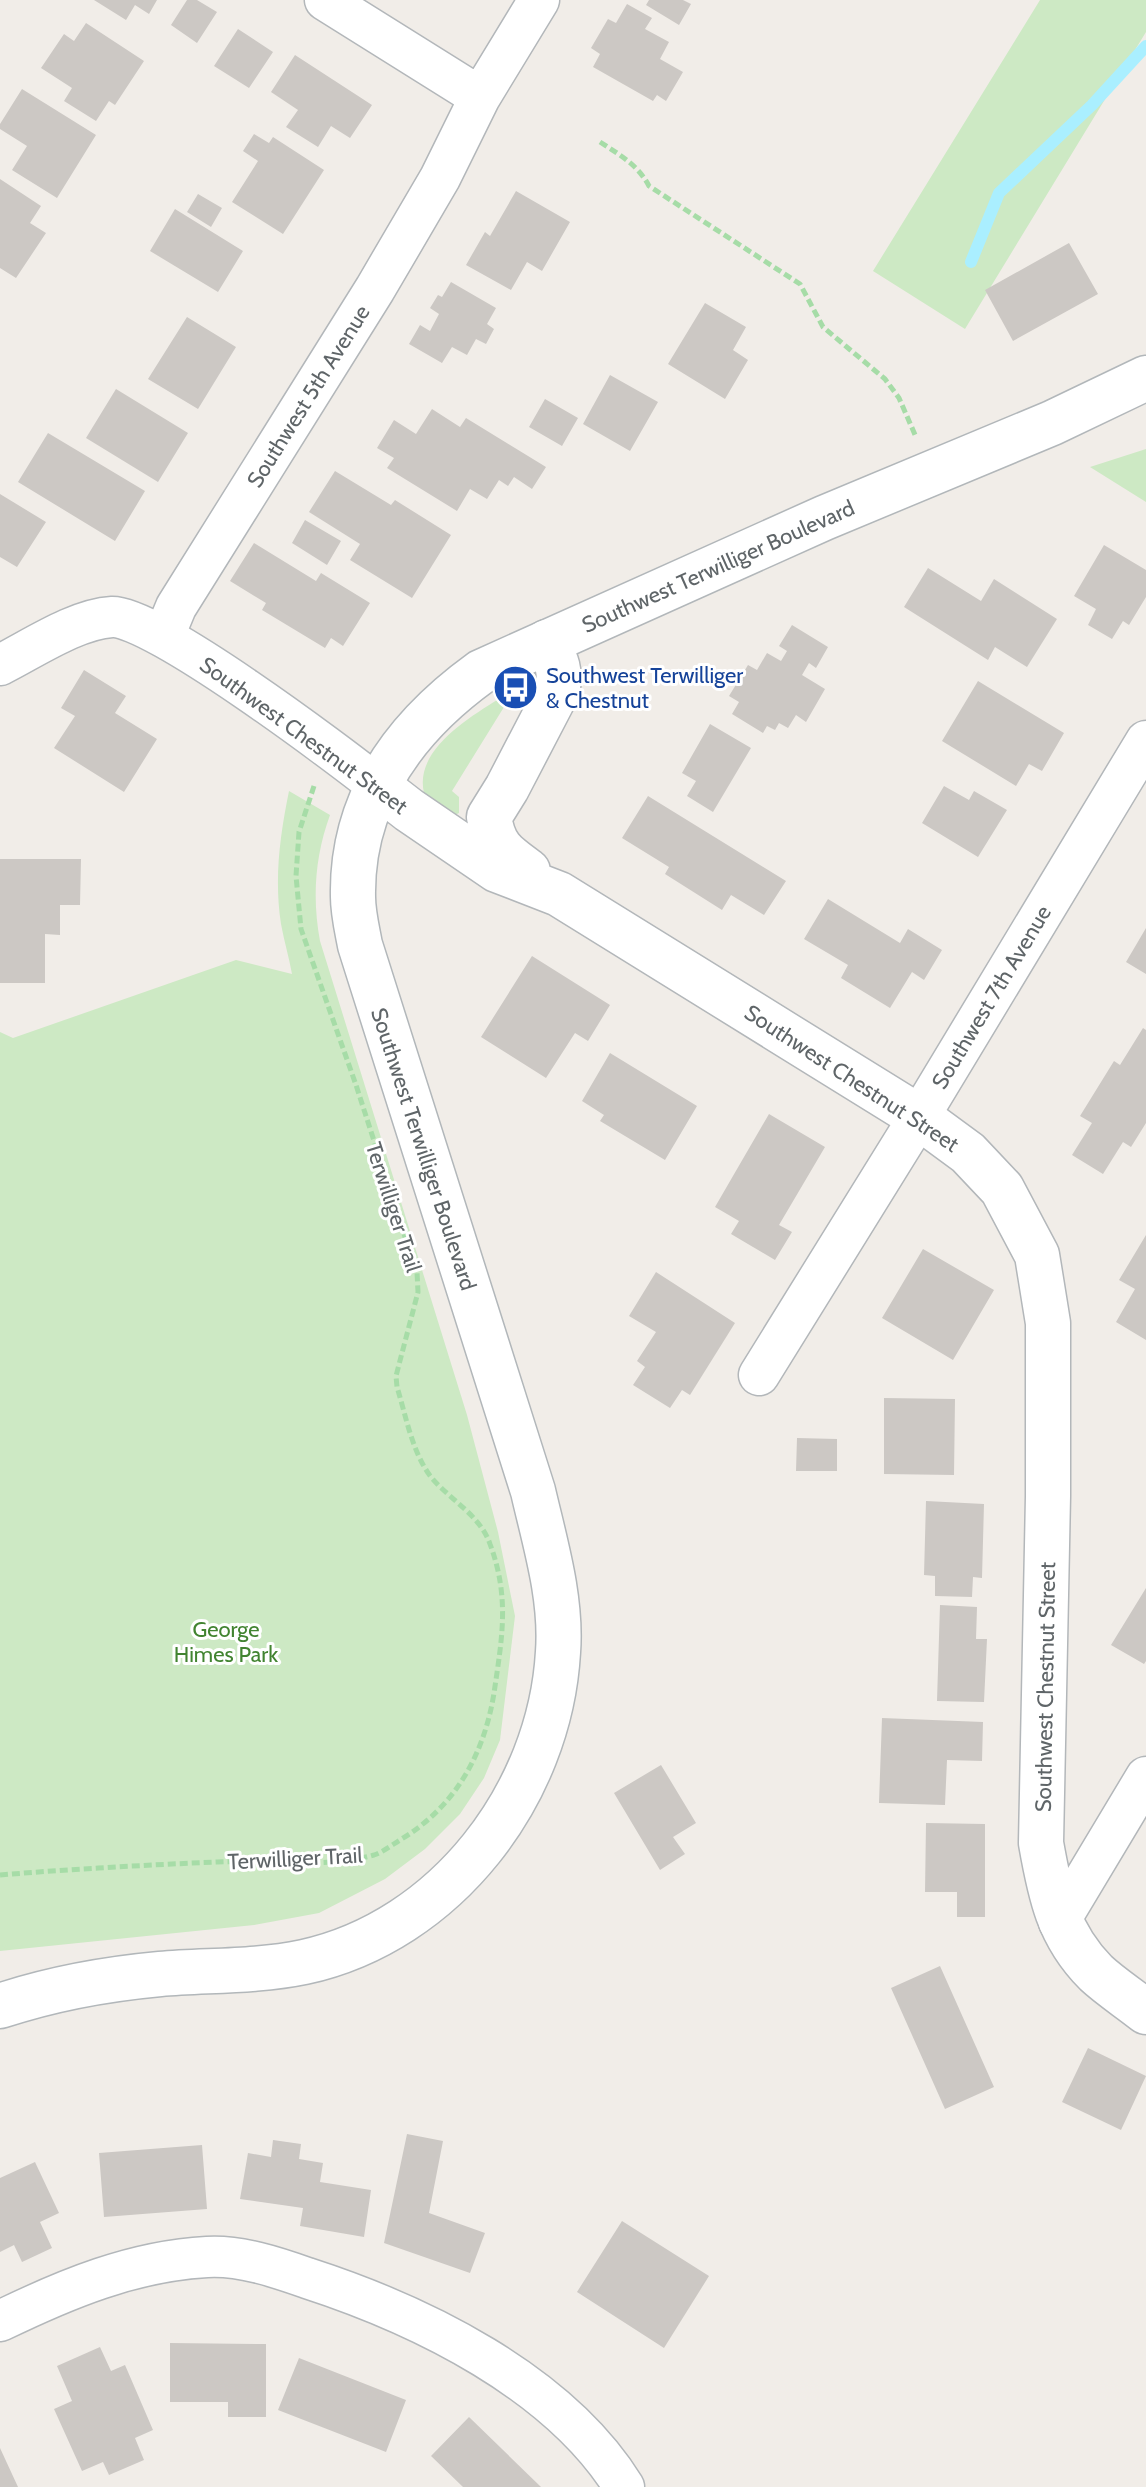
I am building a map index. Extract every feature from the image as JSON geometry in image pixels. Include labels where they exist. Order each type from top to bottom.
[{"type":"main road","name":"Southwest Terwilliger Boulevard","points":[[0,2006],[104,1981],[160,1974],[259,1969],[305,1962],[340,1952],[388,1930],[430,1901],[478,1854],[516,1798],[539,1745],[553,1691],[559,1633],[548,1556],[533,1491],[360,945],[353,898],[356,850],[363,820],[378,786],[413,733],[447,697],[481,672],[929,472],[1052,423],[1146,378]]},
{"type":"main road","points":[[547,642],[559,665],[561,676],[557,692],[489,817],[492,838],[507,857],[559,894]]},
{"type":"main road","name":"Southwest Chestnut Street","points":[[378,786],[497,870],[559,894],[919,1117],[968,1153],[1002,1189],[1037,1255],[1048,1323],[1048,1541],[1041,1843],[1059,1922],[1070,1942],[1097,1974],[1146,2012]]},
{"type":"street","points":[[325,0],[480,97]]},
{"type":"street","name":"Southwest 5th Avenue","points":[[164,636],[176,607],[383,275],[440,178],[480,97],[539,0]]},
{"type":"street","points":[[0,665],[80,625],[100,619],[116,617],[164,636]]},
{"type":"street","name":"Southwest Chestnut Street","points":[[164,636],[335,751],[378,786]]},
{"type":"street","name":"Southwest 7th Avenue","points":[[759,1375],[1146,741]]},
{"type":"street","points":[[1059,1922],[1146,1777]]},
{"type":"street","points":[[0,2321],[46,2299],[112,2274],[162,2262],[210,2257],[283,2270],[357,2294],[503,2368],[562,2414],[612,2468],[624,2487]]},
{"type":"path","points":[[600,142],[630,161],[649,186],[800,284],[823,327],[876,370],[899,398],[929,472]]},
{"type":"path","name":"Terwilliger Trail","points":[[314,785],[299,832],[296,876],[301,929],[409,1247]]},
{"type":"path","name":"Terwilliger Trail","points":[[0,1875],[132,1865],[309,1862],[377,1854],[413,1832],[447,1803],[468,1775],[480,1749],[492,1702],[505,1622],[499,1577],[490,1543],[482,1527],[432,1478],[421,1461],[397,1387],[396,1376],[418,1292],[415,1262]]},
{"type":"green space","points":[[1040,0],[1146,0],[1146,32],[965,329],[873,271]]},
{"type":"green space","points":[[1146,449],[1146,502],[1090,467]]},
{"type":"green space","points":[[497,700],[504,707],[452,791],[459,797],[459,813],[455,815],[424,793],[423,778],[427,763],[435,750],[458,727]]},
{"type":"green space","name":"George Himes Park","points":[[289,791],[330,815],[316,877],[320,941],[467,1415],[498,1532],[515,1616],[500,1740],[484,1778],[460,1814],[425,1849],[385,1879],[319,1913],[254,1925],[0,1951],[0,1032],[13,1038],[236,960],[292,974],[281,924],[278,890],[281,841]]},
{"type":"building","points":[[94,0],[157,0],[149,14],[135,5],[126,20]]},
{"type":"building","points":[[187,0],[197,0],[217,12],[197,43],[171,25]]},
{"type":"building","points":[[649,0],[683,0],[691,4],[679,25],[646,5]]},
{"type":"building","points":[[627,4],[652,18],[645,29],[669,42],[660,59],[683,72],[666,101],[657,95],[653,101],[593,67],[600,54],[591,48],[608,19],[616,23]]},
{"type":"building","points":[[86,23],[144,61],[115,105],[109,101],[96,121],[64,101],[72,88],[41,68],[64,34],[74,41]]},
{"type":"building","points":[[238,29],[273,52],[249,88],[214,66]]},
{"type":"building","points":[[295,55],[372,105],[350,138],[331,126],[318,147],[286,127],[298,110],[271,92]]},
{"type":"building","points":[[22,89],[96,135],[57,198],[12,170],[27,146],[0,129],[0,124]]},
{"type":"building","points":[[254,134],[269,143],[273,137],[324,170],[283,234],[232,202],[258,161],[243,151]]},
{"type":"building","points":[[0,179],[41,206],[30,223],[46,233],[16,278],[0,268]]},
{"type":"building","points":[[516,191],[570,222],[542,271],[527,262],[511,290],[466,265],[485,232],[490,236]]},
{"type":"building","points":[[198,194],[222,208],[211,227],[187,212]]},
{"type":"building","points":[[175,209],[243,251],[218,292],[150,251]]},
{"type":"building","points":[[1069,243],[1098,294],[1013,341],[985,290]]},
{"type":"building","points":[[451,282],[496,308],[487,324],[494,329],[486,344],[476,339],[467,355],[452,347],[442,363],[409,344],[420,325],[430,331],[439,314],[430,308],[438,295],[442,297]]},
{"type":"building","points":[[705,303],[746,327],[733,350],[748,360],[725,399],[668,364]]},
{"type":"building","points":[[187,317],[236,347],[198,409],[148,379]]},
{"type":"building","points":[[610,375],[658,402],[630,451],[583,424]]},
{"type":"building","points":[[116,389],[188,433],[158,482],[86,438]]},
{"type":"building","points":[[545,399],[578,418],[562,446],[529,427]]},
{"type":"building","points":[[432,409],[460,427],[466,418],[546,467],[532,489],[514,477],[508,486],[499,480],[487,499],[470,489],[457,511],[387,468],[394,458],[377,448],[394,420],[416,434]]},
{"type":"building","points":[[48,433],[145,491],[115,541],[18,482]]},
{"type":"building","points":[[335,471],[391,505],[395,500],[451,535],[412,598],[350,560],[360,544],[309,512]]},
{"type":"building","points":[[0,494],[46,522],[17,567],[0,557]]},
{"type":"building","points":[[305,520],[341,541],[327,565],[292,543]]},
{"type":"building","points":[[254,543],[316,581],[321,573],[370,603],[343,646],[331,638],[325,648],[262,610],[266,603],[230,581]]},
{"type":"building","points":[[1104,545],[1146,570],[1146,597],[1129,625],[1123,621],[1112,639],[1088,625],[1096,609],[1074,596]]},
{"type":"building","points":[[928,568],[981,601],[994,579],[1057,619],[1027,667],[995,647],[988,660],[904,607]]},
{"type":"building","points":[[792,625],[828,647],[816,668],[809,663],[802,675],[825,689],[806,722],[796,715],[788,728],[779,723],[775,730],[767,726],[763,733],[732,714],[739,702],[729,696],[748,665],[757,670],[767,653],[781,661],[787,651],[779,646]]},
{"type":"building","points":[[84,670],[126,696],[115,713],[157,739],[124,792],[54,748],[75,716],[61,708]]},
{"type":"building","points":[[978,681],[1064,733],[1042,771],[1029,764],[1016,786],[942,741]]},
{"type":"building","points":[[710,724],[751,748],[713,812],[687,796],[696,781],[682,773]]},
{"type":"building","points":[[944,786],[969,800],[974,791],[1007,810],[978,857],[922,823]]},
{"type":"building","points":[[648,796],[786,881],[764,915],[731,895],[722,910],[665,874],[669,867],[622,838]]},
{"type":"building","points":[[0,859],[81,859],[80,905],[60,905],[60,935],[45,934],[45,983],[0,983]]},
{"type":"building","points":[[828,899],[900,943],[908,929],[942,950],[924,980],[912,972],[890,1008],[841,978],[848,965],[804,939]]},
{"type":"building","points":[[1146,928],[1146,974],[1126,962]]},
{"type":"building","points":[[532,956],[610,1005],[588,1041],[575,1033],[546,1078],[481,1037]]},
{"type":"building","points":[[1143,1028],[1146,1030],[1146,1123],[1131,1147],[1123,1142],[1103,1174],[1072,1155],[1092,1123],[1080,1116],[1114,1061],[1120,1065]]},
{"type":"building","points":[[610,1053],[697,1106],[665,1160],[600,1121],[604,1115],[582,1101]]},
{"type":"building","points":[[769,1114],[825,1147],[779,1225],[792,1232],[775,1260],[731,1234],[739,1221],[715,1207]]},
{"type":"building","points":[[1146,1235],[1146,1340],[1116,1322],[1135,1289],[1119,1280]]},
{"type":"building","points":[[923,1249],[994,1290],[953,1360],[882,1318]]},
{"type":"building","points":[[656,1272],[735,1323],[690,1395],[682,1390],[670,1408],[633,1385],[645,1367],[637,1361],[656,1332],[629,1316]]},
{"type":"building","points":[[884,1398],[955,1399],[954,1475],[884,1474]]},
{"type":"building","points":[[797,1438],[837,1439],[837,1471],[796,1471]]},
{"type":"building","points":[[926,1501],[984,1504],[982,1578],[973,1577],[972,1597],[935,1596],[935,1576],[924,1575]]},
{"type":"building","points":[[1146,1588],[1146,1661],[1144,1664],[1111,1645]]},
{"type":"building","points":[[940,1605],[977,1607],[976,1639],[987,1639],[984,1702],[937,1701]]},
{"type":"building","points":[[882,1718],[983,1722],[982,1761],[947,1760],[945,1805],[879,1803]]},
{"type":"building","points":[[661,1765],[696,1823],[673,1837],[685,1854],[660,1870],[614,1793]]},
{"type":"building","points":[[926,1823],[985,1824],[985,1917],[957,1917],[957,1892],[925,1892]]},
{"type":"building","points":[[940,1966],[994,2087],[945,2109],[891,1988]]},
{"type":"building","points":[[1088,2048],[1146,2076],[1121,2130],[1062,2102]]},
{"type":"building","points":[[407,2134],[443,2141],[429,2213],[485,2233],[470,2273],[384,2243]]},
{"type":"building","points":[[273,2140],[301,2144],[299,2159],[323,2163],[320,2182],[371,2190],[364,2237],[300,2226],[303,2208],[240,2199],[248,2153],[271,2157]]},
{"type":"building","points":[[202,2145],[207,2209],[104,2217],[99,2153]]},
{"type":"building","points":[[35,2162],[59,2213],[40,2222],[52,2248],[22,2262],[14,2245],[0,2252],[0,2178]]},
{"type":"building","points":[[622,2221],[709,2276],[664,2348],[577,2292]]},
{"type":"building","points":[[170,2343],[266,2344],[266,2417],[228,2417],[228,2402],[170,2402]]},
{"type":"building","points":[[100,2347],[111,2371],[125,2365],[153,2430],[135,2438],[144,2460],[109,2475],[103,2462],[82,2471],[54,2409],[72,2401],[57,2366]]},
{"type":"building","points":[[299,2358],[406,2400],[386,2452],[278,2410]]},
{"type":"building","points":[[469,2417],[541,2487],[463,2487],[431,2456]]},
{"type":"building","points":[[0,2448],[18,2487],[0,2487]]},
{"type":"waterway","points":[[971,262],[999,193],[1092,105],[1146,46]]},
{"type":"place","name":"Southwest Terwilliger & Chestnut","points":[[515,688]]}]
